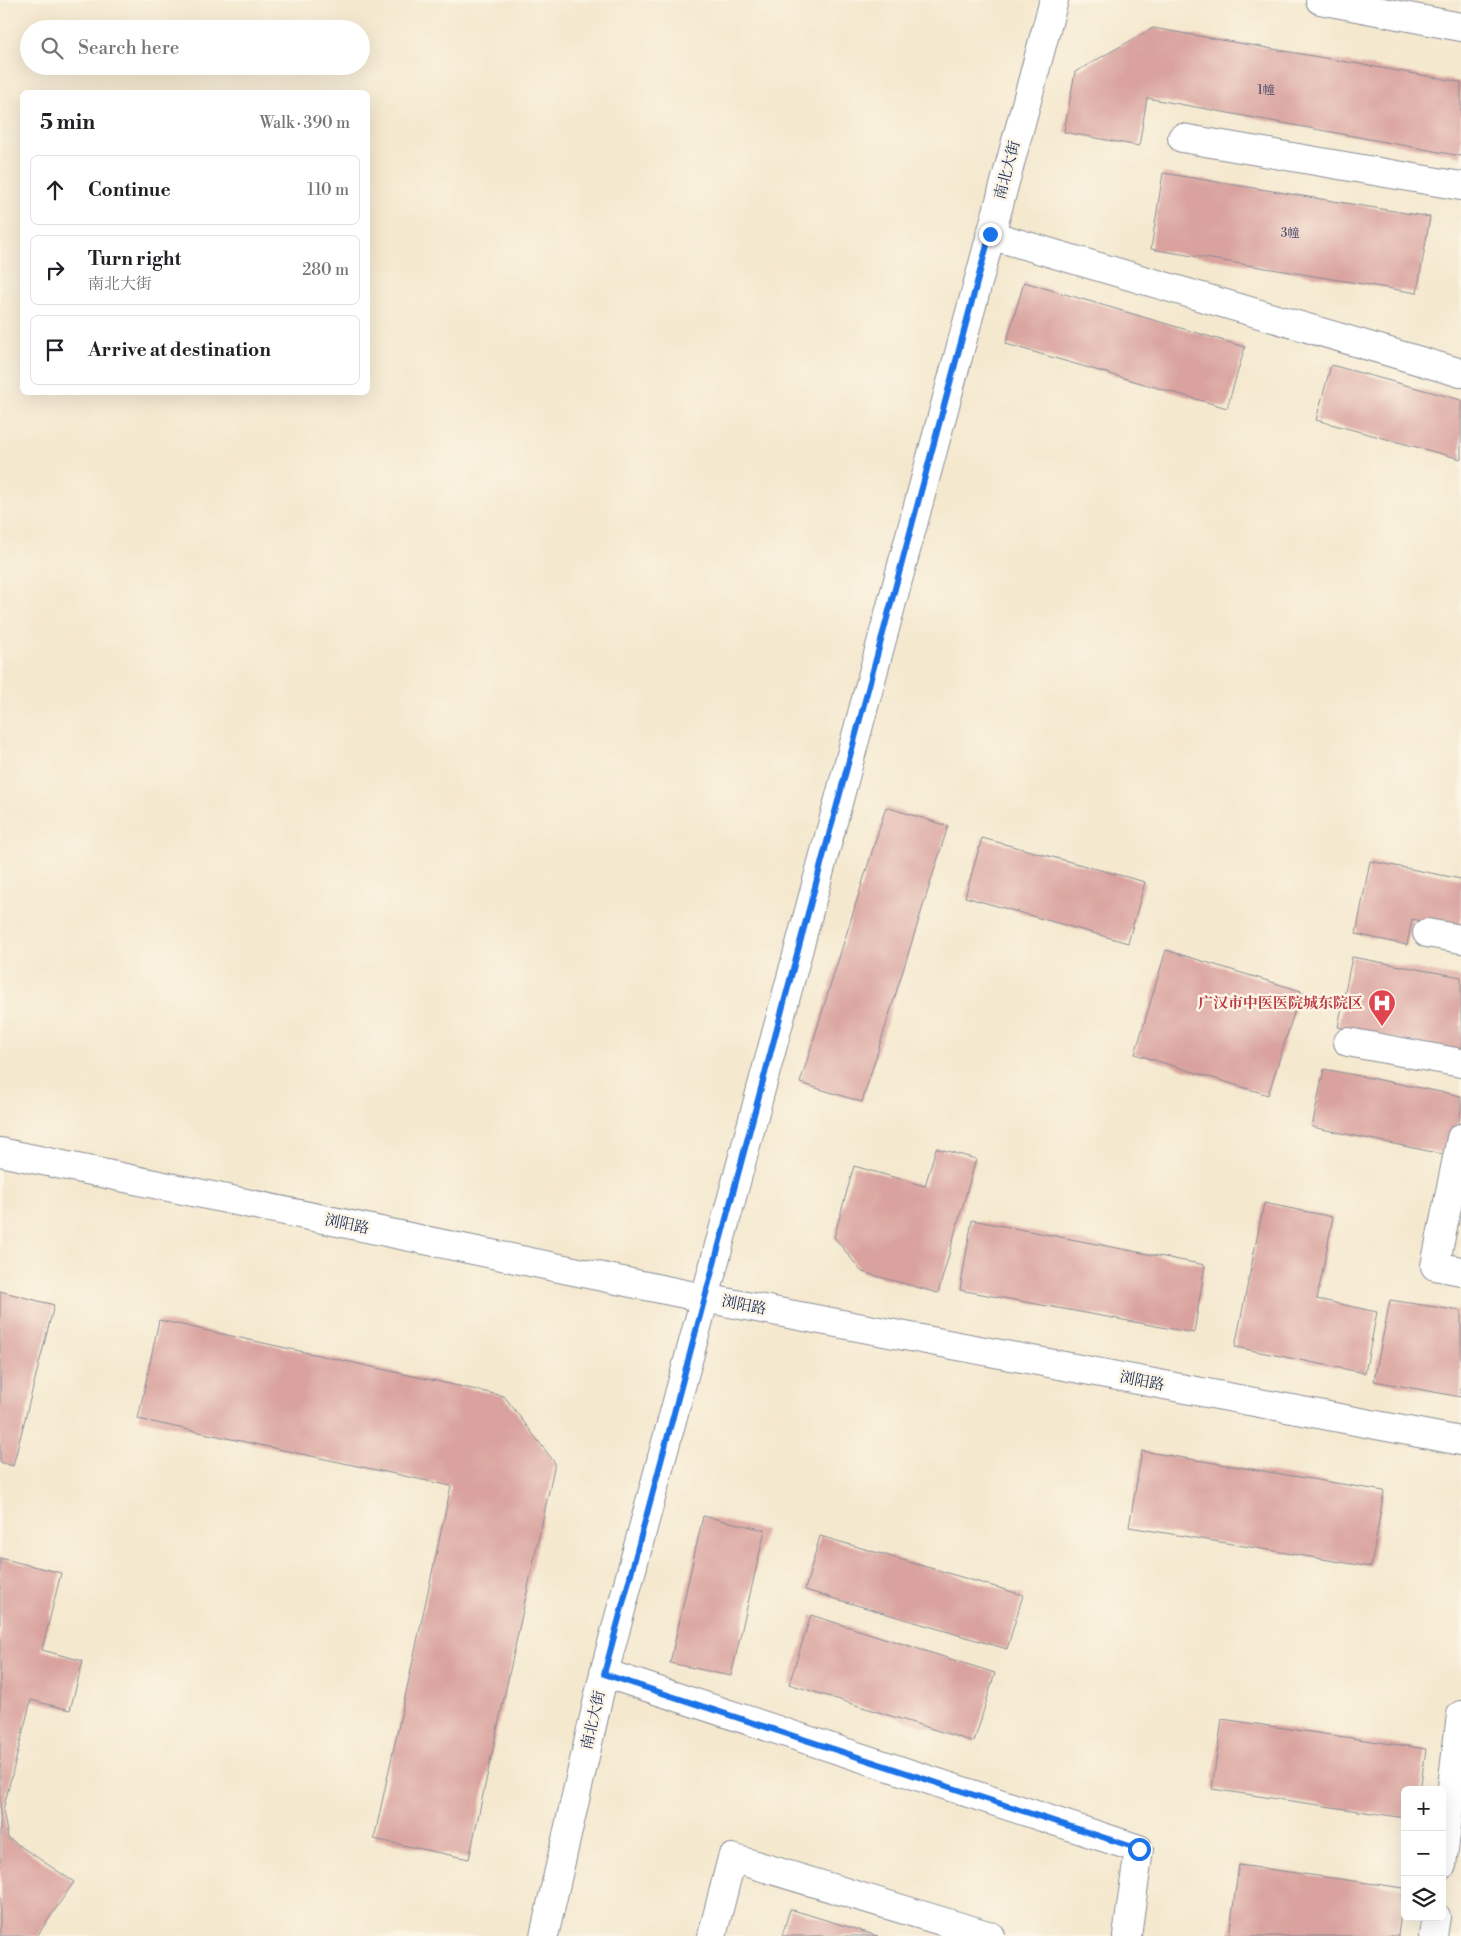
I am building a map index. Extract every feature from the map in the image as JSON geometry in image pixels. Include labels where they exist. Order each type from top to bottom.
[{"type":"street","name":"南北大街","points":[[544,1936],[604,1674],[1054,0]]},
{"type":"street","points":[[1320,0],[1461,27]]},
{"type":"street","points":[[1182,138],[1461,186]]},
{"type":"street","points":[[990,234],[1461,373]]},
{"type":"street","points":[[1427,932],[1461,939]]},
{"type":"street","points":[[1348,1042],[1461,1063]]},
{"type":"street","points":[[1461,1138],[1436,1266],[1461,1271]]},
{"type":"street","name":"浏阳路","points":[[0,1152],[704,1298],[1461,1441]]},
{"type":"street","points":[[604,1674],[1139,1849],[1127,1936]]},
{"type":"street","points":[[1446,1833],[1461,1715]]},
{"type":"street","points":[[712,1936],[732,1858],[991,1936]]},
{"type":"street","points":[[1433,1936],[1435,1921]]},
{"type":"building","points":[[1153,28],[1461,82],[1461,156],[1147,98],[1139,146],[1064,132],[1075,72]]},
{"type":"building","points":[[1163,173],[1430,217],[1417,293],[1151,249]]},
{"type":"building","points":[[1024,282],[1245,347],[1227,408],[1006,344]]},
{"type":"building","points":[[1331,365],[1461,400],[1461,459],[1316,420]]},
{"type":"building","points":[[886,807],[948,826],[862,1102],[800,1083]]},
{"type":"building","points":[[982,838],[1145,882],[1128,943],[965,897]]},
{"type":"building","points":[[1370,861],[1461,879],[1461,929],[1412,919],[1407,945],[1356,934]]},
{"type":"building","points":[[1166,950],[1301,991],[1268,1095],[1135,1054]]},
{"type":"building","points":[[1352,957],[1461,977],[1461,1051],[1338,1027]]},
{"type":"building","points":[[1324,1069],[1461,1096],[1461,1111],[1452,1156],[1312,1127]]},
{"type":"building","points":[[936,1148],[976,1159],[938,1293],[862,1272],[834,1237],[854,1166],[925,1186]]},
{"type":"building","points":[[1264,1203],[1333,1217],[1317,1299],[1377,1312],[1365,1373],[1235,1347]]},
{"type":"building","points":[[972,1220],[1205,1265],[1194,1333],[960,1290]]},
{"type":"building","points":[[0,1291],[54,1305],[13,1466],[0,1462]]},
{"type":"building","points":[[1390,1300],[1461,1311],[1461,1397],[1374,1381]]},
{"type":"building","points":[[159,1320],[504,1396],[555,1463],[469,1859],[374,1839],[451,1486],[138,1419]]},
{"type":"building","points":[[1142,1451],[1384,1491],[1371,1567],[1129,1527]]},
{"type":"building","points":[[703,1516],[765,1530],[731,1676],[670,1663]]},
{"type":"building","points":[[820,1536],[1023,1595],[1007,1649],[805,1590]]},
{"type":"building","points":[[0,1558],[61,1573],[42,1650],[83,1661],[70,1710],[31,1700],[3,1810],[8,1838],[74,1882],[37,1936],[0,1936]]},
{"type":"building","points":[[811,1615],[995,1673],[974,1742],[789,1684]]},
{"type":"building","points":[[1222,1719],[1426,1749],[1421,1786],[1401,1786],[1401,1817],[1212,1789]]},
{"type":"building","points":[[1239,1865],[1401,1888],[1401,1912],[1398,1936],[1229,1936]]},
{"type":"building","points":[[790,1909],[878,1936],[782,1936]]},
{"type":"place","name":"广汉市中医医院城东院区","points":[[1382,1027]]},
{"type":"route","points":[[990,234],[604,1674],[1139,1849]]}]
